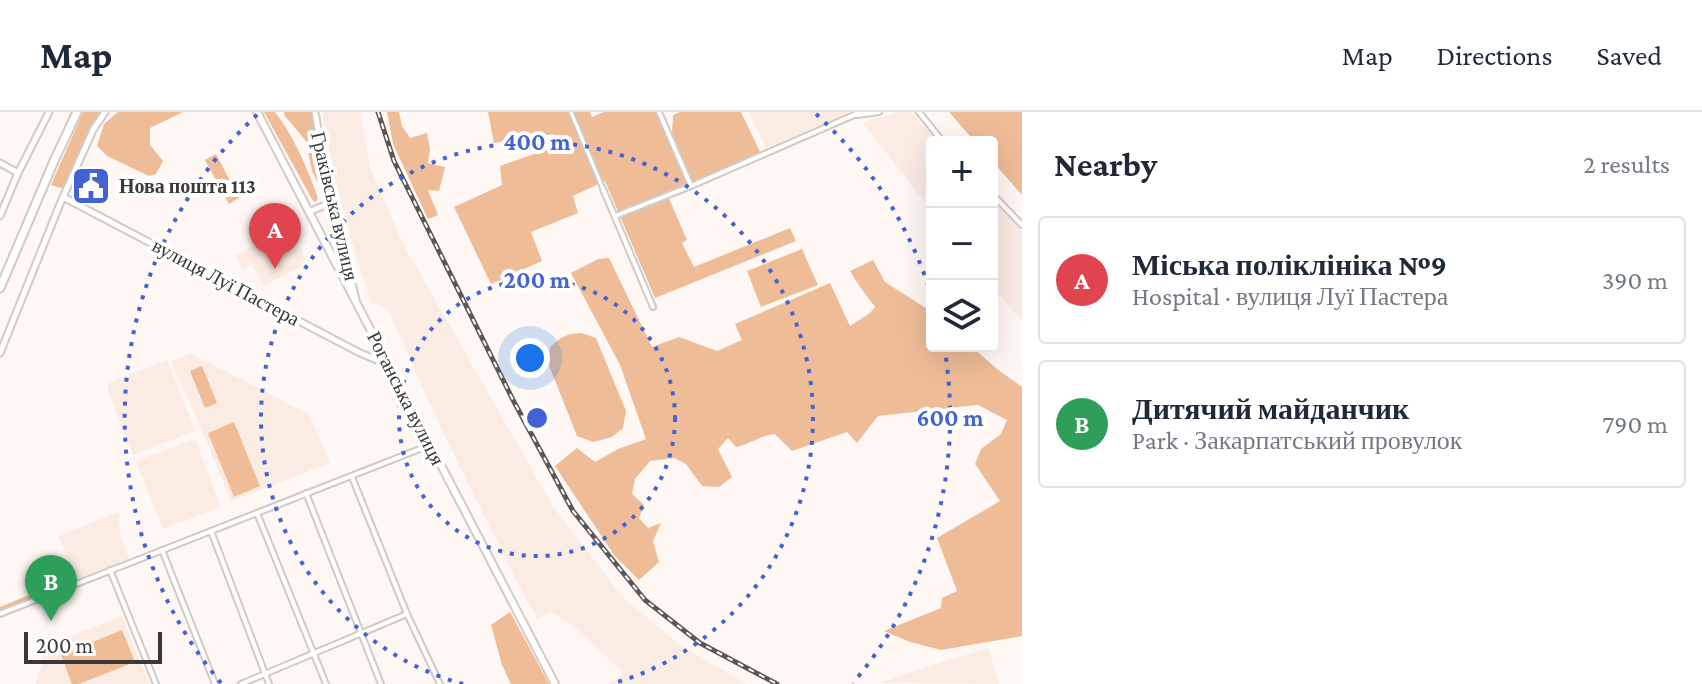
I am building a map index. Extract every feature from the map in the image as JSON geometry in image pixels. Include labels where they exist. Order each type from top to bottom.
[{"type":"highway","points":[[0,288],[77,112]]},
{"type":"main road","name":"Роганська вулиця","points":[[257,112],[555,684]]},
{"type":"street","points":[[0,216],[49,112]]},
{"type":"street","points":[[0,353],[63,197],[93,130],[105,112]]},
{"type":"street","name":"Граківська вулиця","points":[[315,112],[332,202],[356,301]]},
{"type":"street","points":[[571,112],[653,307]]},
{"type":"street","points":[[659,112],[691,186]]},
{"type":"street","points":[[615,216],[858,114],[879,112]]},
{"type":"street","points":[[919,112],[938,136]]},
{"type":"street","points":[[0,163],[18,173]]},
{"type":"street","name":"вулиця Луї Пастера","points":[[63,197],[360,353],[389,365]]},
{"type":"street","points":[[998,200],[1022,225]]},
{"type":"street","points":[[309,212],[332,202]]},
{"type":"street","points":[[0,614],[430,445]]},
{"type":"street","points":[[352,476],[407,614],[440,684]]},
{"type":"street","points":[[306,493],[381,684]]},
{"type":"street","points":[[257,513],[326,684]]},
{"type":"street","points":[[211,531],[269,684]]},
{"type":"street","points":[[162,550],[215,684]]},
{"type":"street","points":[[110,570],[156,684]]},
{"type":"street","points":[[241,684],[407,614]]},
{"type":"shaded area","points":[[83,112],[102,112],[64,189],[51,185]]},
{"type":"shaded area","points":[[118,112],[183,112],[150,128],[150,145],[163,161],[156,174],[149,176],[107,156],[97,146],[104,124]]},
{"type":"shaded area","points":[[264,112],[275,112],[288,132],[310,176],[318,198],[316,202],[313,201]]},
{"type":"shaded area","points":[[284,112],[312,112],[324,181],[318,183],[312,171],[306,141]]},
{"type":"shaded area","points":[[322,112],[360,112],[370,167],[402,242],[552,505],[622,596],[680,645],[747,684],[608,684],[624,673],[566,620],[550,612],[537,619],[439,424],[388,309],[371,302],[336,182]]},
{"type":"shaded area","points":[[387,112],[399,112],[402,126],[410,138],[427,133],[430,149],[428,163],[445,167],[439,191],[428,190],[438,215],[428,219],[393,144]]},
{"type":"shaded area","points":[[488,112],[590,112],[592,117],[604,112],[658,112],[688,185],[667,194],[687,240],[682,243],[694,267],[790,228],[796,241],[655,298],[605,181],[573,196],[578,213],[531,232],[542,261],[491,284],[454,207],[502,185],[500,166],[556,146],[554,134],[494,143]]},
{"type":"shaded area","points":[[680,112],[741,112],[760,152],[692,184],[672,133],[673,115]]},
{"type":"shaded area","points":[[749,112],[854,112],[766,148]]},
{"type":"shaded area","points":[[898,112],[911,112],[933,136],[926,136],[926,203],[863,123]]},
{"type":"shaded area","points":[[949,112],[1022,112],[1022,195],[998,168],[998,136],[970,136]]},
{"type":"shaded area","points":[[216,154],[239,198],[229,204],[205,160]]},
{"type":"shaded area","points":[[998,205],[1022,231],[1022,320],[998,294]]},
{"type":"shaded area","points":[[267,237],[278,242],[287,238],[294,251],[301,248],[306,259],[300,267],[266,285],[252,264],[242,269],[235,256]]},
{"type":"shaded area","points":[[802,249],[818,285],[761,307],[747,271]]},
{"type":"shaded area","points":[[609,258],[652,347],[679,337],[717,351],[742,340],[735,324],[830,283],[850,326],[875,307],[850,271],[873,260],[885,282],[926,308],[926,352],[978,352],[1022,387],[1022,636],[941,650],[884,631],[941,608],[942,598],[957,591],[937,538],[1000,501],[975,464],[981,449],[1001,434],[1007,420],[978,405],[878,416],[857,443],[847,432],[792,451],[775,434],[736,447],[728,438],[718,449],[732,477],[719,487],[702,486],[686,464],[674,458],[650,461],[635,479],[632,494],[644,505],[639,518],[648,528],[661,523],[653,541],[659,562],[639,580],[614,555],[555,466],[577,448],[595,462],[646,439],[620,365],[571,273],[598,259]]},
{"type":"shaded area","points":[[581,333],[596,338],[626,411],[623,428],[612,437],[593,442],[577,436],[548,363],[550,347],[561,338]]},
{"type":"shaded area","points":[[191,354],[309,414],[330,463],[231,501],[171,361]]},
{"type":"shaded area","points":[[167,360],[195,431],[133,455],[108,390],[109,383]]},
{"type":"shaded area","points":[[202,366],[217,403],[205,408],[190,371]]},
{"type":"shaded area","points":[[234,422],[260,486],[234,497],[208,433]]},
{"type":"shaded area","points":[[195,439],[221,507],[163,529],[136,461]]},
{"type":"shaded area","points":[[119,512],[120,536],[130,560],[77,582],[59,536]]},
{"type":"shaded area","points":[[70,578],[73,585],[0,614],[0,607],[46,588],[42,586],[48,583],[50,586],[53,585],[51,582],[57,580],[58,583]]},
{"type":"shaded area","points":[[510,612],[549,684],[511,684],[502,665],[491,625]]},
{"type":"shaded area","points":[[122,616],[149,684],[36,684],[47,645]]},
{"type":"shaded area","points":[[122,630],[135,662],[72,684],[61,655]]},
{"type":"shaded area","points":[[988,648],[999,684],[879,683],[905,674]]},
{"type":"railway","points":[[378,112],[394,161],[513,400],[573,511],[645,600],[700,643],[777,684]]},
{"type":"place","name":"Нова пошта 113","points":[[91,186]]},
{"type":"place","name":"Міська поліклініка №9","points":[[275,269]]},
{"type":"place","name":"Дитячий майданчик","points":[[51,621]]}]
